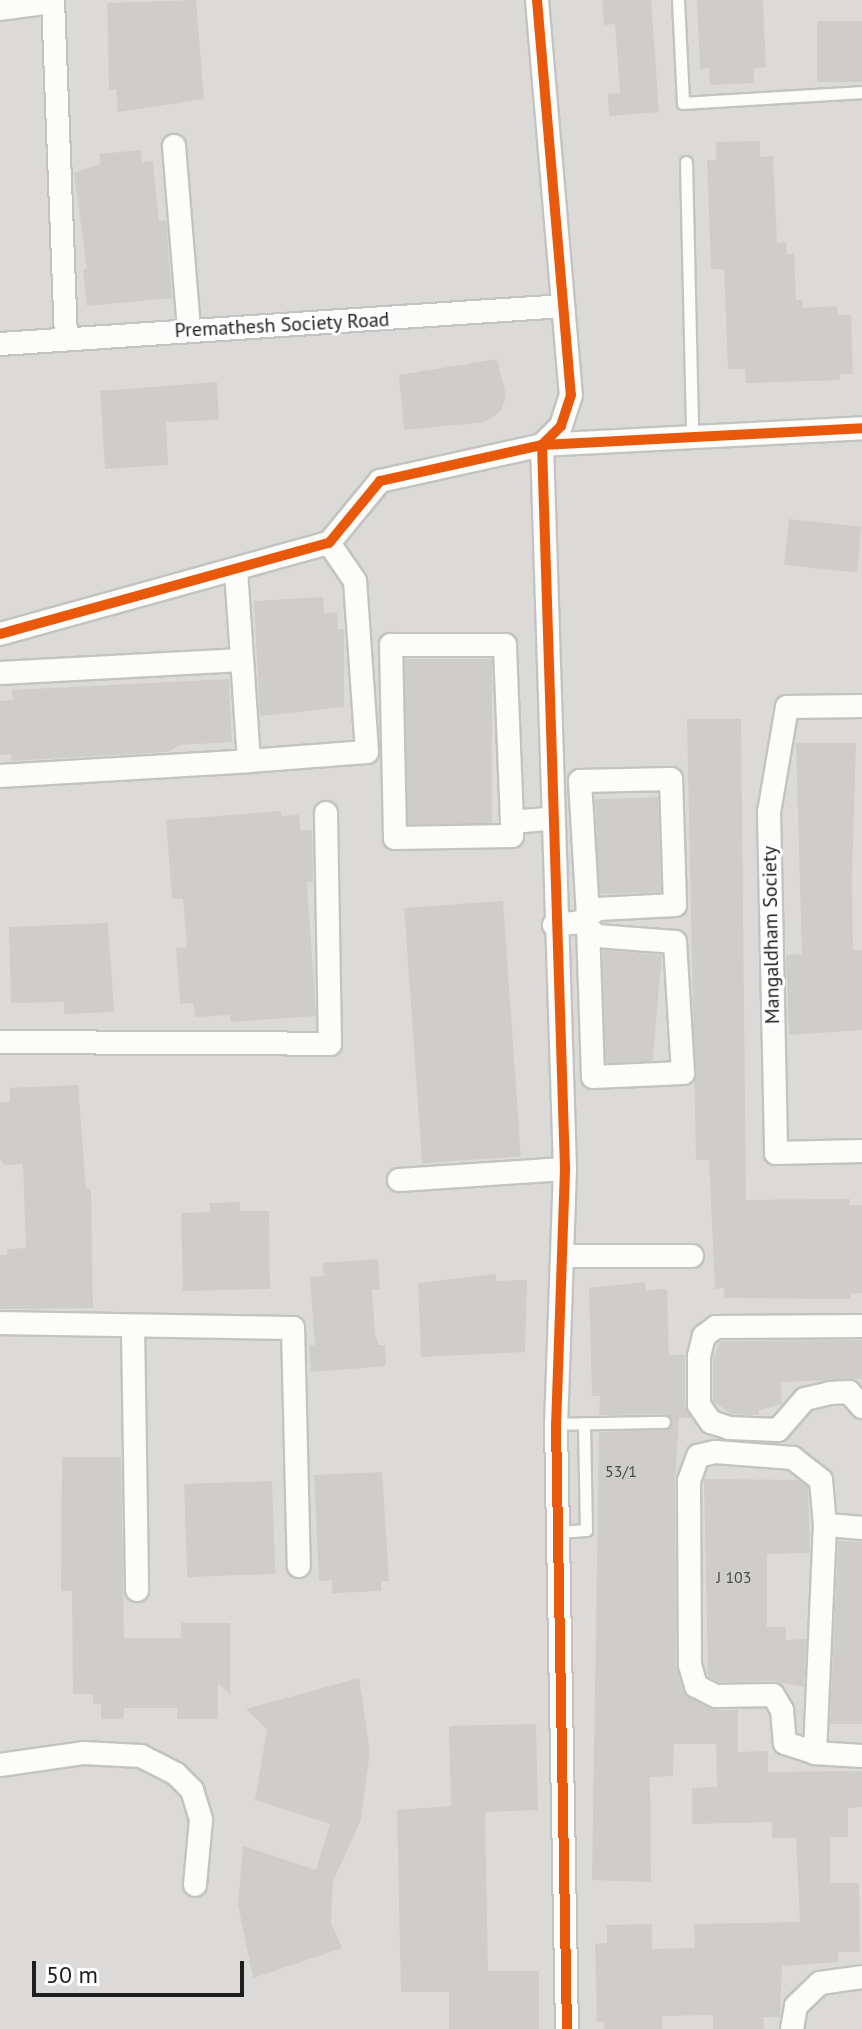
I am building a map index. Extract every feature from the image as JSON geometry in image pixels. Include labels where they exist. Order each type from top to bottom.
[{"type":"street","points":[[537,0],[571,395],[561,426],[542,445],[550,819],[565,1169],[556,1424],[567,2029]]},
{"type":"street","points":[[0,9],[53,1],[66,339]]},
{"type":"street","points":[[174,146],[189,330]]},
{"type":"street","name":"Premathesh Society Road","points":[[0,344],[563,306]]},
{"type":"street","points":[[0,634],[329,543],[380,481],[542,445],[862,428]]},
{"type":"street","points":[[0,776],[367,752],[355,581],[329,543]]},
{"type":"street","points":[[236,569],[249,761]]},
{"type":"street","points":[[391,645],[505,645],[512,822],[512,836],[395,838],[391,645]]},
{"type":"street","points":[[0,673],[242,660]]},
{"type":"street","name":"Mangaldham Society","points":[[862,706],[787,707],[769,812],[776,1153],[862,1151]]},
{"type":"street","points":[[554,925],[586,922],[598,909],[675,905],[671,779],[580,781],[586,922],[593,1077],[683,1073],[675,942],[597,936],[586,922]]},
{"type":"street","points":[[0,1042],[330,1044],[326,813]]},
{"type":"street","points":[[512,822],[550,819]]},
{"type":"street","points":[[399,1180],[565,1169]]},
{"type":"street","points":[[564,1256],[692,1256]]},
{"type":"street","points":[[0,1323],[293,1328],[299,1566]]},
{"type":"street","points":[[862,1326],[716,1327],[704,1336],[699,1356],[699,1405],[711,1422],[729,1428],[778,1430],[805,1399],[830,1393],[849,1392],[862,1407]]},
{"type":"street","points":[[133,1327],[137,1590]]},
{"type":"street","points":[[815,1753],[825,1525],[821,1480],[793,1458],[715,1452],[698,1456],[689,1481],[690,1665],[696,1686],[716,1696],[773,1695],[782,1710],[785,1743],[815,1753],[862,1756]]},
{"type":"street","points":[[825,1525],[862,1528]]},
{"type":"street","points":[[0,1765],[83,1753],[141,1756],[176,1774],[192,1790],[201,1820],[195,1885]]},
{"type":"street","points":[[792,2029],[796,2006],[820,1983],[862,1977]]},
{"type":"lane","points":[[678,0],[683,103],[862,92]]},
{"type":"lane","points":[[686,162],[692,435]]},
{"type":"lane","points":[[556,1424],[664,1422]]},
{"type":"lane","points":[[558,1532],[586,1530],[584,1423]]},
{"type":"shaded area","points":[[0,0],[862,0],[862,2029],[0,2029]]},
{"type":"building","points":[[196,0],[204,99],[118,112],[116,89],[109,90],[107,3]]},
{"type":"building","points":[[602,0],[651,0],[659,112],[609,116],[608,94],[620,93],[615,24],[604,25]]},
{"type":"building","points":[[697,0],[763,0],[766,67],[754,68],[754,83],[710,85],[709,68],[700,69]]},
{"type":"building","points":[[817,21],[862,21],[862,82],[817,82]]},
{"type":"building","points":[[760,141],[760,157],[773,156],[777,243],[786,242],[787,254],[794,254],[796,300],[803,300],[803,308],[837,306],[838,315],[851,315],[853,374],[840,374],[840,380],[746,383],[745,369],[728,369],[724,269],[711,269],[707,160],[716,160],[716,142]]},
{"type":"building","points":[[141,150],[142,162],[153,161],[159,221],[166,220],[172,298],[87,306],[83,269],[87,269],[74,173],[100,164],[99,154]]},
{"type":"building","points":[[497,359],[506,396],[501,411],[485,422],[404,430],[399,375]]},
{"type":"building","points":[[217,382],[219,420],[166,422],[168,465],[105,469],[100,391]]},
{"type":"building","points":[[789,519],[862,527],[857,572],[784,565]]},
{"type":"building","points":[[323,597],[324,613],[337,612],[338,629],[344,629],[344,707],[260,716],[254,601]]},
{"type":"building","points":[[405,659],[492,659],[492,824],[405,824]]},
{"type":"building","points":[[229,679],[232,742],[180,745],[168,752],[11,761],[11,754],[0,755],[0,701],[13,700],[12,690]]},
{"type":"building","points":[[687,719],[741,719],[746,1200],[850,1199],[850,1205],[862,1205],[862,1293],[850,1294],[851,1299],[724,1298],[724,1288],[715,1289],[709,1160],[696,1160]]},
{"type":"building","points":[[796,743],[856,743],[853,950],[862,950],[862,1030],[789,1035],[786,955],[802,954]]},
{"type":"building","points":[[658,797],[661,892],[598,894],[595,799]]},
{"type":"building","points":[[281,811],[282,816],[299,815],[301,831],[312,830],[313,882],[307,882],[316,1016],[230,1022],[230,1015],[195,1017],[193,1003],[180,1004],[176,948],[187,947],[183,899],[172,899],[166,820]]},
{"type":"building","points":[[503,901],[521,1156],[422,1163],[404,908]]},
{"type":"building","points":[[108,923],[114,1012],[64,1014],[64,1002],[11,1003],[9,927]]},
{"type":"building","points":[[603,950],[662,955],[652,1067],[593,1062]]},
{"type":"building","points":[[78,1085],[86,1189],[91,1189],[93,1308],[0,1309],[0,1255],[7,1255],[7,1249],[26,1248],[23,1164],[5,1165],[0,1160],[0,1102],[10,1102],[10,1088]]},
{"type":"building","points":[[240,1202],[240,1211],[269,1211],[270,1289],[183,1291],[181,1213],[210,1212],[210,1203]]},
{"type":"building","points":[[378,1259],[380,1289],[372,1289],[375,1334],[379,1345],[385,1345],[386,1366],[311,1372],[309,1345],[315,1345],[310,1277],[324,1276],[322,1263]]},
{"type":"building","points":[[496,1274],[496,1281],[527,1280],[525,1352],[421,1357],[418,1283]]},
{"type":"building","points":[[645,1282],[646,1290],[667,1289],[669,1355],[685,1355],[685,1405],[691,1418],[679,1418],[675,1481],[676,1665],[683,1690],[710,1709],[738,1710],[738,1752],[768,1751],[768,1772],[862,1771],[862,1807],[848,1808],[848,1837],[830,1837],[830,1883],[859,1883],[860,1952],[838,1952],[838,1962],[782,1966],[780,2017],[763,2017],[764,2029],[713,2029],[713,2015],[662,2016],[662,2029],[604,2029],[604,2022],[597,2022],[595,1944],[607,1943],[607,1925],[652,1924],[652,1949],[695,1948],[694,1924],[800,1922],[796,1838],[772,1838],[772,1822],[692,1824],[692,1788],[717,1787],[716,1744],[674,1744],[673,1776],[650,1777],[651,1882],[592,1880],[599,1432],[664,1430],[672,1423],[665,1414],[599,1415],[600,1396],[592,1396],[589,1288]]},
{"type":"building","points":[[862,1340],[862,1379],[781,1382],[782,1404],[759,1410],[759,1415],[732,1414],[713,1401],[713,1358],[721,1341]]},
{"type":"building","points":[[62,1457],[121,1457],[124,1638],[181,1638],[181,1623],[230,1623],[230,1694],[218,1683],[218,1719],[177,1719],[177,1708],[124,1708],[123,1719],[101,1719],[101,1704],[93,1704],[93,1694],[73,1694],[72,1591],[61,1591]]},
{"type":"building","points":[[382,1472],[389,1581],[381,1581],[381,1591],[332,1593],[332,1580],[319,1581],[314,1475]]},
{"type":"building","points":[[704,1479],[799,1480],[808,1487],[810,1553],[767,1554],[767,1627],[786,1627],[786,1640],[806,1639],[804,1687],[773,1681],[719,1682],[708,1676]]},
{"type":"building","points":[[272,1481],[275,1574],[187,1577],[184,1484]]},
{"type":"building","points":[[838,1541],[862,1542],[862,1724],[830,1724]]},
{"type":"building","points":[[359,1678],[370,1752],[361,1820],[333,1881],[331,1923],[342,1948],[253,1978],[238,1905],[243,1846],[316,1870],[330,1824],[255,1800],[267,1729],[246,1709]]},
{"type":"building","points":[[536,1724],[538,1810],[485,1812],[488,1971],[539,1971],[539,2029],[449,2029],[449,1992],[401,1992],[397,1810],[451,1806],[449,1726]]},
{"type":"cycle path","points":[[537,0],[571,395],[561,426],[542,445],[565,1169],[556,1424],[567,2029]]},
{"type":"cycle path","points":[[0,634],[329,543],[380,481],[542,445],[862,428]]}]
